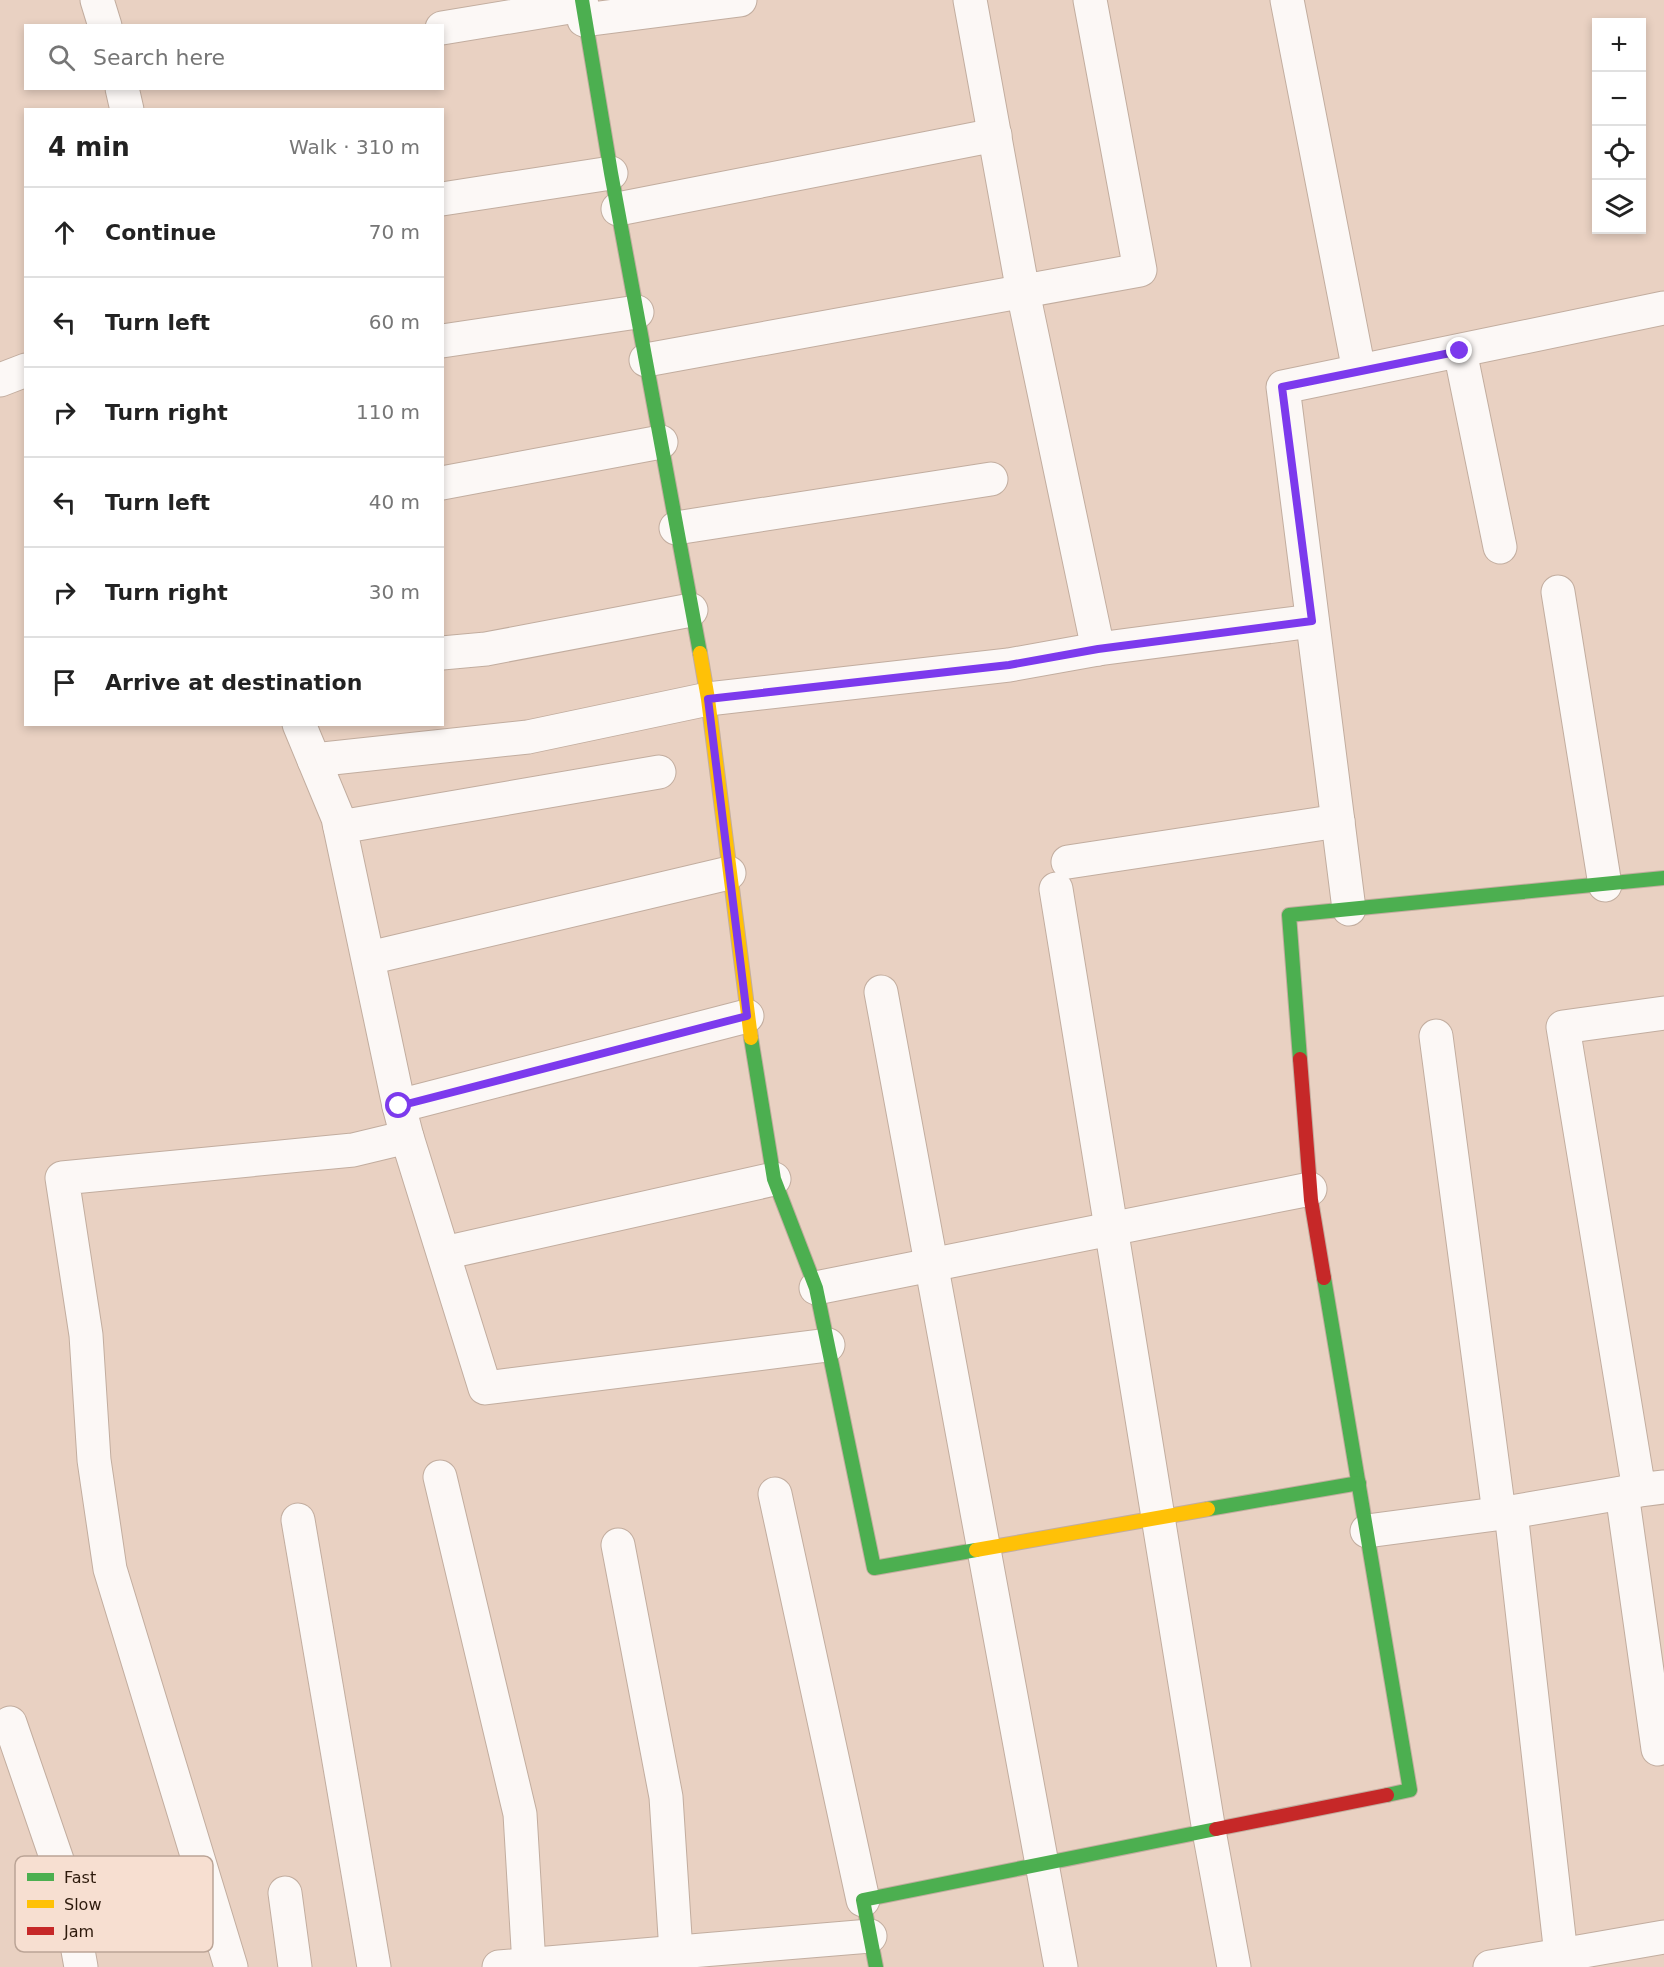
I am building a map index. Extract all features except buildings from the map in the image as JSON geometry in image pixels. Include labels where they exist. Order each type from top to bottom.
[{"type":"street","points":[[97,0],[104,24]]},
{"type":"street","points":[[444,28],[583,8],[740,0]]},
{"type":"street","points":[[970,0],[1023,292],[1098,649]]},
{"type":"street","points":[[646,360],[1140,270],[1090,0]]},
{"type":"street","points":[[1287,0],[1359,371]]},
{"type":"street","points":[[583,8],[611,173],[708,699],[747,1016],[774,1179],[816,1288],[874,1568],[1359,1483]]},
{"type":"street","points":[[122,90],[127,108]]},
{"type":"street","points":[[618,209],[995,135]]},
{"type":"street","points":[[444,199],[611,173]]},
{"type":"street","points":[[1349,909],[1282,387],[1664,308]]},
{"type":"street","points":[[444,341],[637,312]]},
{"type":"street","points":[[1460,351],[1500,547]]},
{"type":"street","points":[[0,380],[24,371]]},
{"type":"street","points":[[444,483],[661,442]]},
{"type":"street","points":[[676,528],[991,479]]},
{"type":"street","points":[[1558,592],[1605,885]]},
{"type":"street","points":[[444,653],[486,649],[691,610]]},
{"type":"street","points":[[314,760],[528,737],[708,699],[1009,665],[1098,649],[1312,621]]},
{"type":"street","points":[[300,726],[340,827],[407,1137],[485,1388],[828,1345]]},
{"type":"street","points":[[340,827],[659,772]]},
{"type":"street","points":[[1234,1967],[1209,1831],[1111,1228],[1062,875],[1338,821]]},
{"type":"street","points":[[369,958],[729,873]]},
{"type":"street","points":[[863,1900],[1410,1790],[1310,1189],[1289,915],[1664,878]]},
{"type":"street","points":[[880,992],[1061,1967]]},
{"type":"street","points":[[1658,1749],[1642,1490],[1563,1027],[1664,1013]]},
{"type":"street","points":[[399,1106],[747,1016]]},
{"type":"street","points":[[1436,1036],[1505,1513],[1561,1961]]},
{"type":"street","points":[[197,1856],[110,1569],[94,1460],[86,1335],[62,1178],[353,1150],[407,1137]]},
{"type":"street","points":[[444,1253],[774,1179]]},
{"type":"street","points":[[816,1288],[1310,1189]]},
{"type":"street","points":[[440,1477],[520,1814],[514,1966],[676,1952],[873,1951],[775,1494]]},
{"type":"street","points":[[1367,1531],[1505,1513],[1642,1490]]},
{"type":"street","points":[[298,1520],[374,1967]]},
{"type":"street","points":[[618,1545],[666,1797],[676,1952]]},
{"type":"street","points":[[10,1723],[56,1856]]},
{"type":"street","points":[[285,1893],[295,1967]]},
{"type":"street","points":[[213,1908],[231,1967]]},
{"type":"street","points":[[1490,1967],[1561,1961],[1664,1937]]},
{"type":"street","points":[[78,1952],[81,1967]]},
{"type":"traffic: fast","points":[[582,0],[611,173],[700,653]]},
{"type":"traffic: fast","points":[[1300,1059],[1289,915],[1664,878]]},
{"type":"traffic: fast","points":[[751,1038],[774,1179],[816,1288],[874,1568],[976,1550]]},
{"type":"traffic: fast","points":[[1324,1278],[1410,1790],[1387,1795]]},
{"type":"traffic: fast","points":[[1208,1509],[1359,1483]]},
{"type":"traffic: fast","points":[[876,1967],[863,1900],[1216,1829]]},
{"type":"traffic: slow","points":[[700,653],[708,699],[751,1038]]},
{"type":"traffic: slow","points":[[976,1550],[1208,1509]]},
{"type":"traffic: jam","points":[[1300,1059],[1311,1200],[1324,1278]]},
{"type":"traffic: jam","points":[[1216,1829],[1387,1795]]},
{"type":"route","points":[[399,1106],[747,1016],[708,699],[1009,665],[1098,649],[1312,621],[1282,387],[1460,351]]}]
